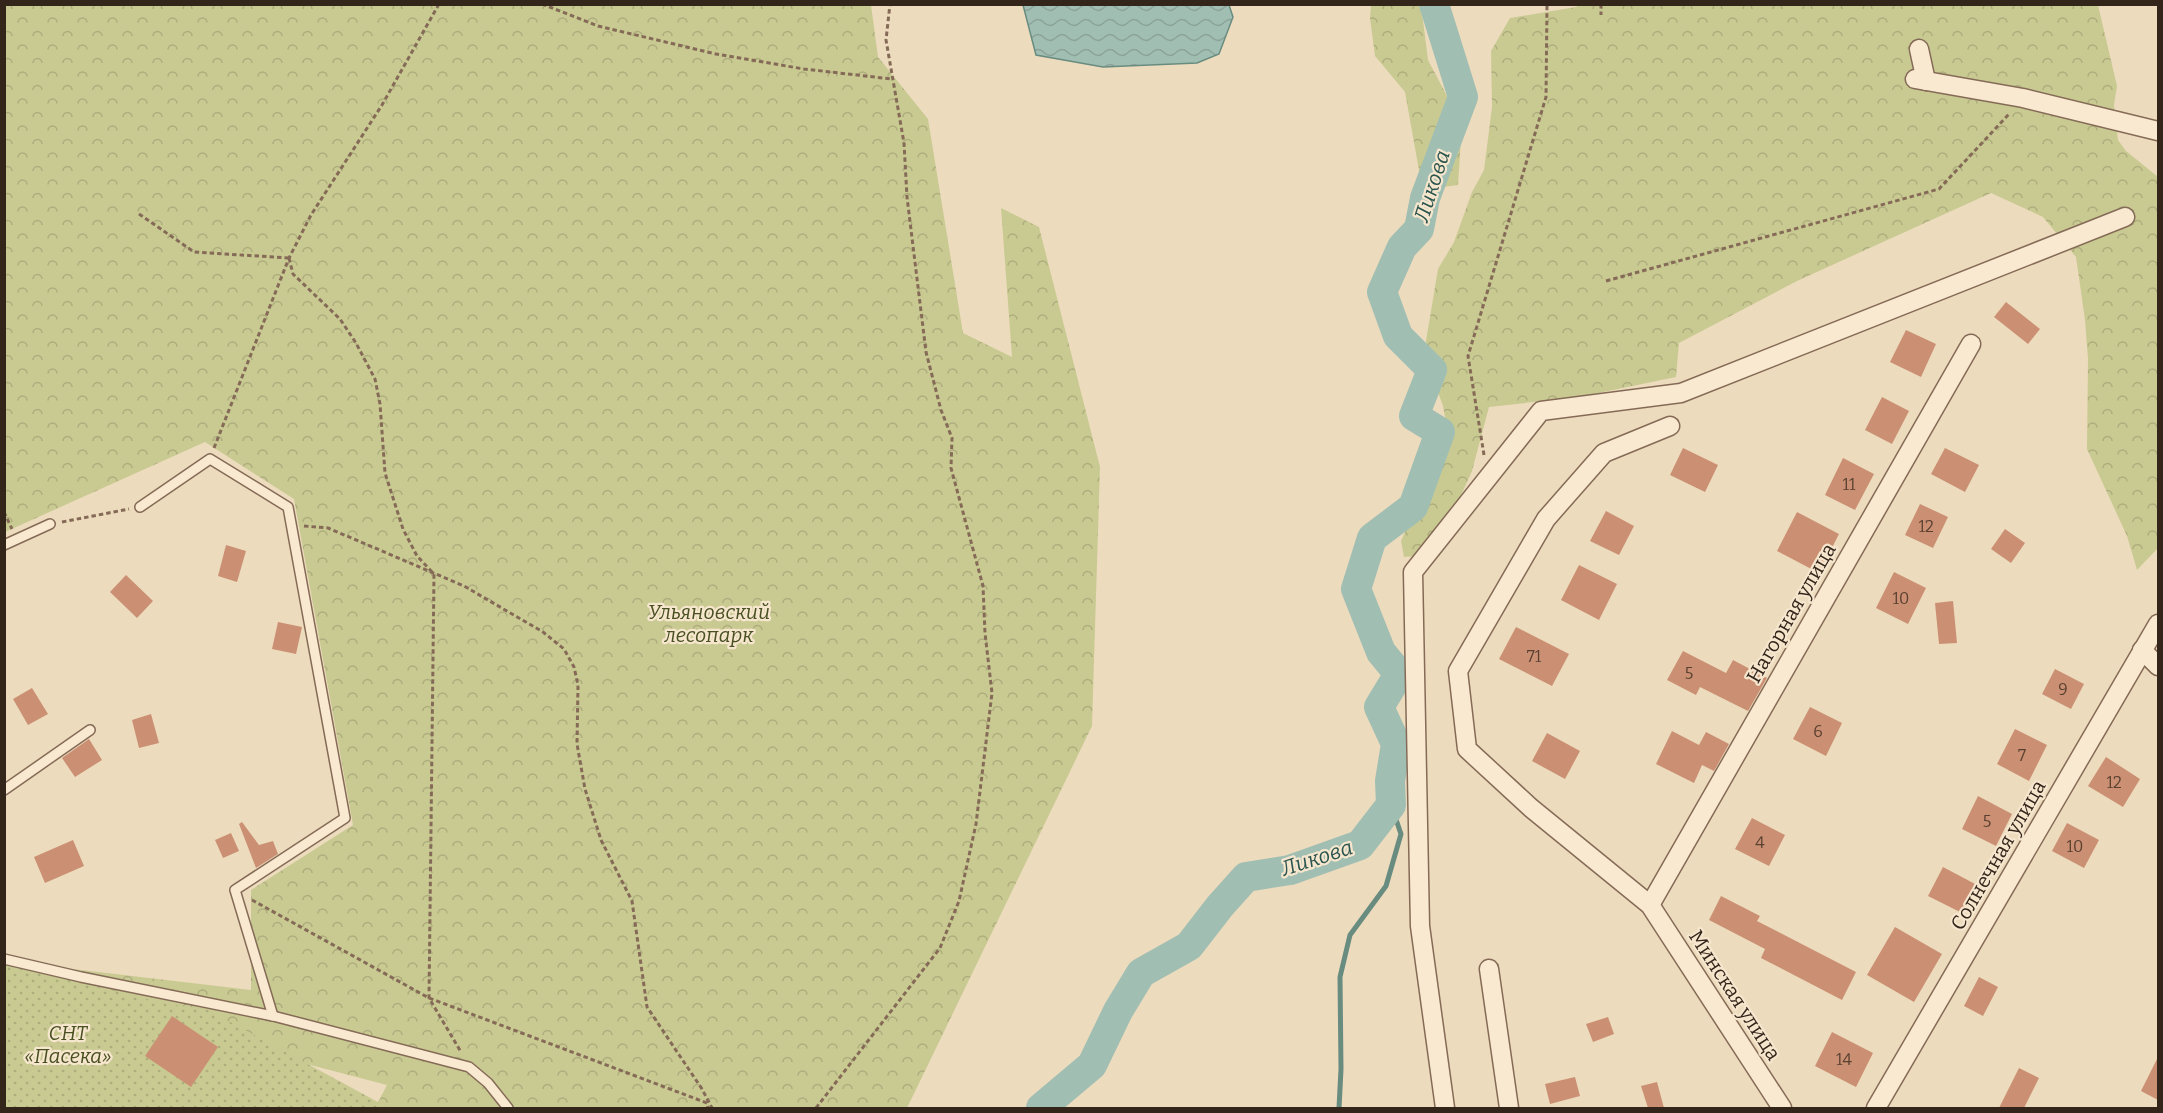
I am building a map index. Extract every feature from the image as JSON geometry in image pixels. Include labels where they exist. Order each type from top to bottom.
[{"type":"street","points":[[1919,49],[1921,80],[2023,98],[2158,131]]},
{"type":"street","points":[[1445,1108],[1420,926],[1413,572],[1541,411],[1681,393],[2125,217]]},
{"type":"street","name":"Нагорная улица","points":[[1650,905],[1971,344]]},
{"type":"street","name":"Минская улица","points":[[1670,426],[1604,453],[1546,519],[1458,670],[1467,749],[1531,808],[1650,905],[1782,1108]]},
{"type":"street","name":"Солнечная улица","points":[[1876,1108],[2158,624]]},
{"type":"street","points":[[2142,650],[2158,666]]},
{"type":"street","points":[[1489,969],[1509,1108]]},
{"type":"lane","points":[[140,507],[210,459],[288,507],[345,818],[235,890],[273,1016]]},
{"type":"lane","points":[[4,545],[50,524]]},
{"type":"lane","points":[[4,790],[90,730]]},
{"type":"lane","points":[[4,959],[273,1016],[469,1067],[488,1083],[508,1108]]},
{"type":"path","points":[[210,459],[289,258],[310,215],[382,105],[439,4]]},
{"type":"path","points":[[542,4],[598,26],[716,54],[804,69],[892,79]]},
{"type":"path","points":[[816,1108],[940,948],[959,901],[976,824],[987,752],[992,693],[985,633],[983,586],[951,468],[952,438],[941,410],[926,352],[907,197],[904,143],[886,40],[890,4]]},
{"type":"path","points":[[1487,478],[1468,356],[1546,97],[1547,4]]},
{"type":"path","points":[[1601,4],[1601,15]]},
{"type":"path","points":[[1606,281],[1939,189],[2023,98]]},
{"type":"path","points":[[139,214],[194,252],[289,258]]},
{"type":"path","points":[[289,258],[293,274],[340,319],[357,343],[375,379],[380,404],[385,473],[403,529],[417,556],[434,574],[429,998],[469,1067]]},
{"type":"path","points":[[50,524],[140,507]]},
{"type":"path","points":[[4,512],[16,538]]},
{"type":"path","points":[[291,525],[328,528],[464,586],[543,632],[564,649],[574,667],[578,685],[577,744],[585,789],[601,840],[632,901],[647,1007],[702,1089],[710,1108]]},
{"type":"path","points":[[235,890],[429,998],[707,1103]]},
{"type":"green space","points":[[1581,4],[2098,5],[2117,86],[2114,105],[2118,140],[2126,151],[2158,177],[2158,548],[2137,570],[2127,536],[2087,449],[2088,359],[2076,257],[2043,217],[1991,193],[1797,281],[1679,343],[1676,377],[1579,397],[1489,407],[1472,471],[1458,502],[1417,556],[1404,557],[1401,541],[1422,494],[1444,460],[1448,433],[1443,406],[1424,353],[1438,269],[1454,242],[1472,192],[1484,170],[1492,107],[1491,51],[1510,18],[1576,7]]},
{"type":"green space","name":"Ульяновский лесопарк","points":[[5,5],[871,5],[878,57],[928,119],[963,333],[1012,357],[1001,208],[1039,227],[1100,467],[1092,726],[907,1108],[375,1108],[387,1085],[299,1062],[114,1054],[5,961],[251,990],[251,890],[353,825],[294,499],[205,442],[5,532]]},
{"type":"green space","points":[[1371,5],[1421,5],[1428,60],[1446,94],[1461,139],[1458,185],[1422,187],[1405,92],[1375,56],[1370,18]]},
{"type":"green space","name":"СНТ «Пасека»","points":[[4,963],[166,1004],[206,1009],[389,1108],[5,1108]]},
{"type":"water","points":[[1023,5],[1229,5],[1233,17],[1219,54],[1197,63],[1103,67],[1036,55]]},
{"type":"building","points":[[2006,302],[2040,329],[2028,344],[1994,317]]},
{"type":"building","points":[[1906,330],[1936,344],[1921,377],[1890,362]]},
{"type":"building","points":[[1882,397],[1909,411],[1892,444],[1865,430]]},
{"type":"building","points":[[1683,448],[1718,465],[1705,492],[1670,475]]},
{"type":"building","points":[[1945,448],[1979,465],[1965,492],[1931,474]]},
{"type":"building","points":[[1843,458],[1874,474],[1855,510],[1825,495]]},
{"type":"building","points":[[1920,504],[1948,517],[1933,548],[1905,535]]},
{"type":"building","points":[[1606,511],[1634,526],[1619,555],[1590,541]]},
{"type":"building","points":[[1797,512],[1839,534],[1819,573],[1777,551]]},
{"type":"building","points":[[2005,529],[2025,543],[2011,563],[1991,549]]},
{"type":"building","points":[[226,545],[246,551],[237,582],[218,576]]},
{"type":"building","points":[[1579,565],[1617,584],[1599,620],[1561,600]]},
{"type":"building","points":[[1894,572],[1926,588],[1908,624],[1876,608]]},
{"type":"building","points":[[126,575],[153,601],[137,618],[110,592]]},
{"type":"building","points":[[1953,601],[1957,643],[1939,644],[1935,603]]},
{"type":"building","points":[[278,622],[302,627],[296,654],[272,649]]},
{"type":"building","points":[[1516,627],[1569,654],[1552,686],[1499,659]]},
{"type":"building","points":[[1683,651],[1726,673],[1733,660],[1767,678],[1748,711],[1700,687],[1696,695],[1667,680]]},
{"type":"building","points":[[2055,669],[2084,684],[2071,709],[2042,694]]},
{"type":"building","points":[[32,688],[48,714],[28,725],[13,699]]},
{"type":"building","points":[[1810,707],[1842,723],[1826,756],[1793,739]]},
{"type":"building","points":[[151,714],[159,743],[139,748],[132,720]]},
{"type":"building","points":[[2015,729],[2047,745],[2029,781],[1997,764]]},
{"type":"building","points":[[1672,731],[1699,745],[1706,732],[1729,744],[1714,771],[1702,765],[1694,783],[1656,764]]},
{"type":"building","points":[[1547,733],[1580,751],[1565,779],[1532,761]]},
{"type":"building","points":[[89,739],[102,760],[75,777],[62,758]]},
{"type":"building","points":[[2106,757],[2140,779],[2123,807],[2088,786]]},
{"type":"building","points":[[1978,796],[2012,814],[1996,846],[1962,829]]},
{"type":"building","points":[[1752,818],[1785,835],[1769,866],[1735,849]]},
{"type":"building","points":[[242,822],[259,845],[273,841],[278,854],[256,868],[239,824]]},
{"type":"building","points":[[2067,823],[2099,840],[2084,868],[2052,851]]},
{"type":"building","points":[[231,833],[239,851],[223,858],[215,840]]},
{"type":"building","points":[[73,840],[84,866],[45,883],[34,857]]},
{"type":"building","points":[[1943,867],[1977,885],[1962,913],[1928,896]]},
{"type":"building","points":[[1721,896],[1760,916],[1757,921],[1856,972],[1842,1000],[1761,958],[1765,949],[1709,920]]},
{"type":"building","points":[[1895,927],[1942,954],[1914,1002],[1867,975]]},
{"type":"building","points":[[1979,977],[1998,987],[1983,1016],[1964,1006]]},
{"type":"building","points":[[172,1016],[218,1047],[191,1087],[145,1056]]},
{"type":"building","points":[[1608,1017],[1614,1034],[1593,1042],[1586,1024]]},
{"type":"building","points":[[1832,1032],[1873,1053],[1856,1087],[1815,1066]]},
{"type":"building","points":[[2158,1057],[2158,1100],[2141,1091]]},
{"type":"building","points":[[2019,1068],[2039,1078],[2024,1108],[1999,1108]]},
{"type":"building","points":[[1575,1077],[1580,1096],[1550,1104],[1545,1084]]},
{"type":"building","points":[[1657,1082],[1664,1108],[1648,1108],[1641,1086]]},
{"type":"waterway","name":"Ликова","points":[[1041,1108],[1092,1065],[1118,1011],[1141,973],[1189,946],[1246,877],[1290,870],[1360,845],[1391,805],[1390,781],[1396,744],[1379,707],[1399,674],[1381,652],[1356,589],[1372,538],[1413,507],[1440,432],[1414,416],[1432,370],[1398,336],[1382,292],[1402,247],[1419,229],[1425,198],[1463,97],[1434,4]]},
{"type":"waterway","points":[[1339,1108],[1340,977],[1350,935],[1386,886],[1401,834],[1391,805]]}]
